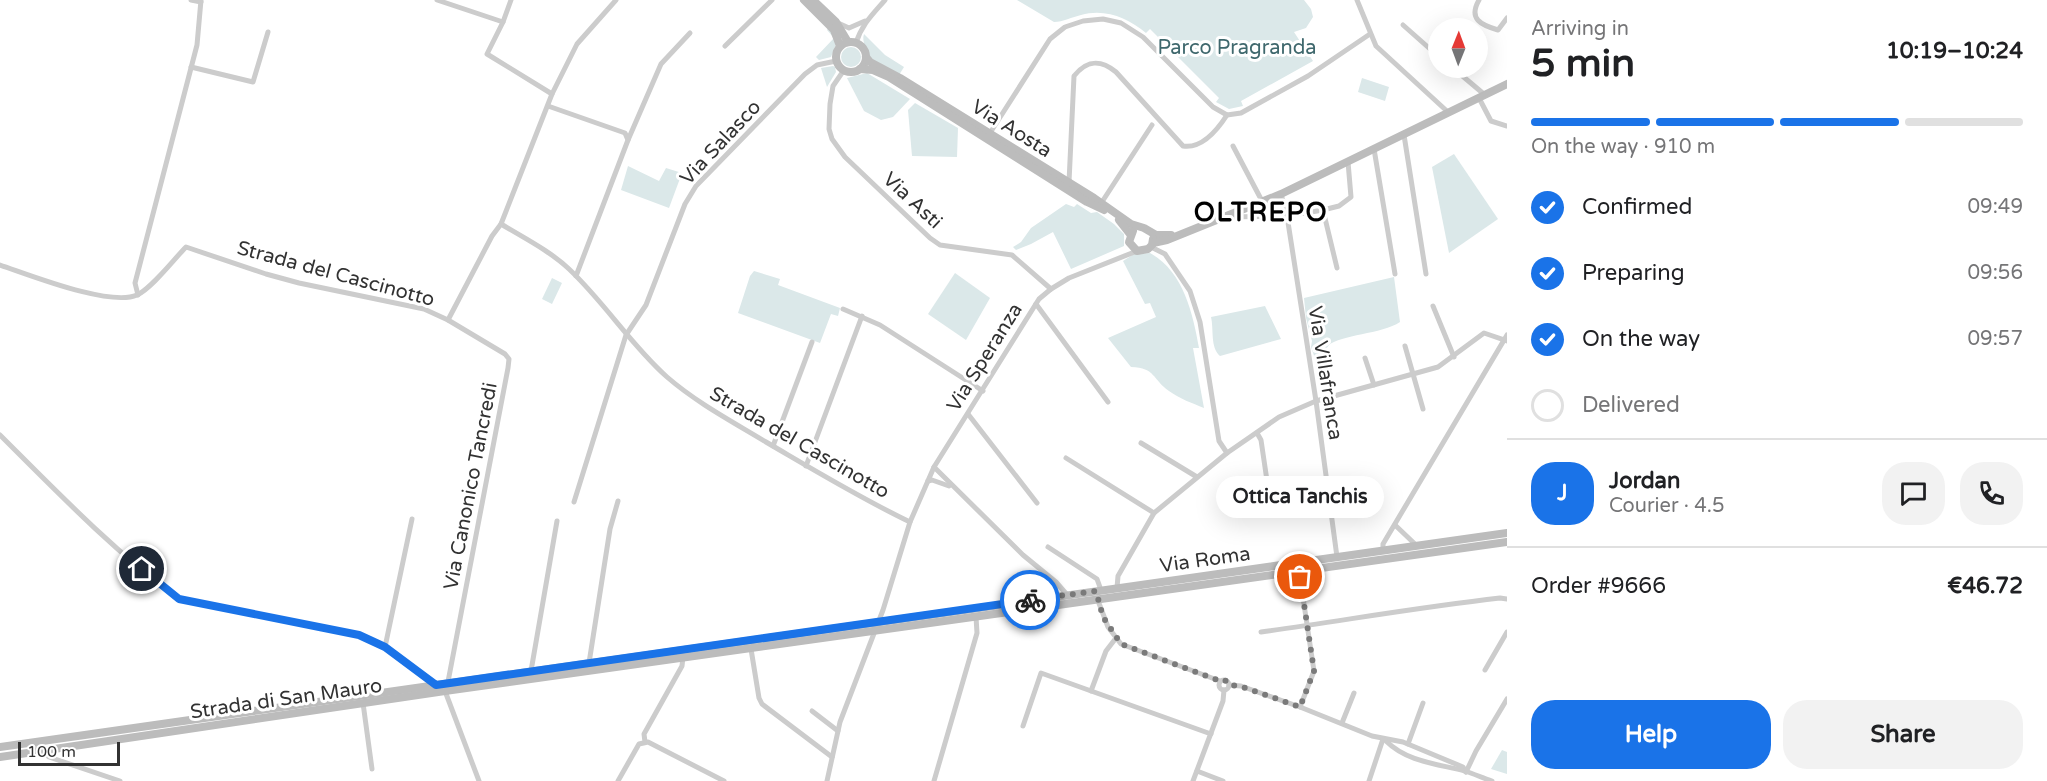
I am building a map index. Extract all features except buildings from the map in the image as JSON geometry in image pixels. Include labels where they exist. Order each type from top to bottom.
[{"type":"main road","points":[[804,0],[848,43],[864,48],[866,57],[863,66],[852,72],[844,70],[836,61],[836,54],[848,43]]},
{"type":"main road","points":[[813,0],[837,22],[848,43]]},
{"type":"main road","name":"Via Aosta","points":[[866,57],[870,62],[1087,202],[1100,205],[1131,224],[1141,227]]},
{"type":"main road","name":"Via Aosta","points":[[860,69],[873,70],[990,133],[1069,182],[1117,219],[1131,234]]},
{"type":"main road","points":[[1178,234],[1162,236],[1141,227],[1135,229],[1131,234],[1129,242],[1132,251],[1144,251],[1178,234],[1281,194],[1507,84]]},
{"type":"main road","points":[[1151,232],[1152,245]]},
{"type":"main road","name":"Via Roma","points":[[1014,602],[1507,533]]},
{"type":"main road","name":"Via Roma","points":[[1015,611],[1507,542]]},
{"type":"main road","name":"Strada di San Mauro","points":[[0,757],[363,703],[531,670],[1014,602]]},
{"type":"main road","name":"Strada di San Mauro","points":[[0,747],[436,685],[447,687],[683,658],[1015,611]]},
{"type":"street","points":[[0,265],[92,293],[121,299],[138,295],[135,283],[197,45],[201,1],[190,0]]},
{"type":"street","points":[[437,0],[503,22]]},
{"type":"street","points":[[511,0],[488,54],[552,94]]},
{"type":"street","points":[[501,224],[552,94],[577,44],[616,0]]},
{"type":"street","points":[[725,46],[772,0]]},
{"type":"street","points":[[848,43],[885,0]]},
{"type":"street","points":[[1357,0],[1376,46],[1438,100],[1449,113]]},
{"type":"street","points":[[1479,0],[1474,10],[1475,17],[1484,26],[1497,30],[1507,18]]},
{"type":"street","points":[[990,133],[1050,39],[1065,27],[1083,21],[1103,19],[1121,24],[1143,37],[1212,107],[1227,115],[1241,113],[1308,76],[1370,34]]},
{"type":"street","points":[[837,22],[849,28],[866,21]]},
{"type":"street","points":[[1402,25],[1428,47]]},
{"type":"street","points":[[191,67],[253,82],[268,32]]},
{"type":"street","points":[[576,276],[628,140],[662,64],[690,33]]},
{"type":"street","name":"Via Salasco","points":[[626,335],[646,305],[685,204],[696,186],[805,74],[817,65],[836,61]]},
{"type":"street","points":[[1069,182],[1074,76],[1085,65],[1096,63],[1108,66],[1116,72],[1183,146],[1191,147],[1210,136],[1227,115]]},
{"type":"street","name":"Via Asti","points":[[844,70],[833,86],[829,129],[832,139],[845,157],[940,245],[1012,255],[1051,289]]},
{"type":"street","points":[[1463,78],[1482,97],[1491,121],[1507,126]]},
{"type":"street","points":[[548,106],[625,133],[628,140]]},
{"type":"street","points":[[1100,205],[1152,124]]},
{"type":"street","points":[[1404,135],[1426,274]]},
{"type":"street","points":[[1233,146],[1263,201]]},
{"type":"street","points":[[1374,149],[1395,274]]},
{"type":"street","points":[[1223,217],[1287,216],[1339,206],[1351,197],[1348,162]]},
{"type":"street","name":"Via Villafranca","points":[[1281,194],[1287,216],[1316,401],[1337,557]]},
{"type":"street","points":[[1323,210],[1337,268]]},
{"type":"street","name":"Strada del Cascinotto","points":[[138,295],[186,247],[207,252],[266,274],[424,309],[448,320],[492,236],[501,224],[544,250],[576,276],[626,335],[668,377],[711,409],[865,501],[910,522]]},
{"type":"street","points":[[1152,245],[1165,254],[1190,291],[1200,322],[1219,441],[1227,453]]},
{"type":"street","name":"Via Speranza","points":[[827,781],[837,731],[883,610],[910,522],[934,467],[1036,304],[1051,289],[1070,278],[1132,251]]},
{"type":"street","points":[[1036,304],[1108,402]]},
{"type":"street","points":[[1433,306],[1454,357]]},
{"type":"street","points":[[843,309],[880,325],[983,391]]},
{"type":"street","points":[[806,465],[862,316]]},
{"type":"street","name":"Via Canonico Tancredi","points":[[447,687],[509,359],[505,354],[448,320]]},
{"type":"street","points":[[1117,588],[1118,576],[1154,513],[1227,453],[1279,417],[1316,401],[1438,367],[1484,333],[1506,338],[1383,544],[1383,550]]},
{"type":"street","points":[[574,502],[626,335]]},
{"type":"street","points":[[773,446],[812,342]]},
{"type":"street","points":[[1405,346],[1423,409]]},
{"type":"street","points":[[1365,358],[1374,386]]},
{"type":"street","points":[[968,414],[1037,503]]},
{"type":"street","points":[[1257,433],[1261,440],[1270,501]]},
{"type":"street","points":[[0,435],[78,514],[156,582],[179,599],[348,632],[385,647],[436,685]]},
{"type":"street","points":[[1141,443],[1197,477]]},
{"type":"street","points":[[1066,458],[1154,513]]},
{"type":"street","points":[[934,467],[953,488],[1074,603]]},
{"type":"street","points":[[927,481],[932,480],[953,488]]},
{"type":"street","points":[[589,663],[609,529],[618,501]]},
{"type":"street","points":[[385,647],[412,519]]},
{"type":"street","points":[[531,670],[557,521]]},
{"type":"street","points":[[1395,525],[1417,546]]},
{"type":"street","points":[[1048,547],[1097,579],[1098,600],[1103,617],[1121,644],[1220,681],[1225,680],[1229,685],[1240,686],[1384,739],[1405,743],[1463,767],[1466,772]]},
{"type":"street","points":[[1299,571],[1314,671],[1300,707]]},
{"type":"street","points":[[1039,599],[1049,585],[1048,576]]},
{"type":"street","points":[[1261,632],[1397,610],[1507,599]]},
{"type":"street","points":[[934,781],[977,633],[976,617]]},
{"type":"street","points":[[1485,669],[1507,632]]},
{"type":"street","points":[[1091,691],[1106,651],[1116,638]]},
{"type":"street","points":[[645,742],[644,734],[681,666],[683,658],[681,649]]},
{"type":"street","points":[[751,649],[762,704],[832,757]]},
{"type":"street","points":[[1023,726],[1041,673],[1211,734]]},
{"type":"street","points":[[1220,681],[1219,687],[1224,690]]},
{"type":"street","points":[[1193,781],[1223,701],[1224,690],[1229,685]]},
{"type":"street","points":[[447,687],[479,781]]},
{"type":"street","points":[[1342,723],[1354,693]]},
{"type":"street","points":[[1466,772],[1507,699]]},
{"type":"street","points":[[363,703],[372,769]]},
{"type":"street","points":[[1405,743],[1423,703]]},
{"type":"street","points":[[812,711],[837,731]]},
{"type":"street","points":[[1384,739],[1398,751],[1436,766],[1466,772],[1492,781]]},
{"type":"street","points":[[1369,781],[1384,739]]},
{"type":"street","points":[[34,742],[40,750],[52,758],[120,781]]},
{"type":"street","points":[[618,781],[639,744],[645,742],[654,743],[724,781]]},
{"type":"street","points":[[1398,751],[1398,744],[1405,743]]},
{"type":"street","points":[[1436,766],[1442,764],[1440,757]]},
{"type":"street","points":[[1197,771],[1223,781]]},
{"type":"green space","name":"Parco Pragranda","points":[[1017,0],[1304,0],[1311,9],[1313,17],[1306,28],[1294,32],[1313,61],[1241,101],[1243,106],[1229,109],[1216,102],[1219,98],[1150,29],[1146,33],[1124,19],[1099,13],[1054,22]]},
{"type":"green space","points":[[828,28],[833,34],[836,44],[831,57],[819,60],[816,57],[834,38],[827,30]]},
{"type":"green space","points":[[864,34],[885,55],[904,67],[899,75],[870,58],[864,43]]},
{"type":"green space","points":[[851,47],[858,50],[861,57],[858,64],[851,67],[844,64],[841,57],[844,50]]},
{"type":"green space","points":[[833,66],[836,72],[827,87],[821,68]]},
{"type":"green space","points":[[867,73],[910,99],[893,117],[881,120],[864,111],[847,78]]},
{"type":"green space","points":[[1362,78],[1389,87],[1385,101],[1358,92]]},
{"type":"green space","points":[[915,103],[958,128],[957,157],[912,156],[908,110]]},
{"type":"green space","points":[[1454,154],[1498,219],[1449,253],[1432,167]]},
{"type":"green space","points":[[628,166],[659,181],[666,168],[682,173],[669,208],[621,190]]},
{"type":"green space","points":[[1066,204],[1074,207],[1077,204],[1091,213],[1097,212],[1114,224],[1124,234],[1124,246],[1071,269],[1053,232],[1016,250],[1013,247],[1021,242],[1031,228]]},
{"type":"green space","points":[[1150,253],[1171,271],[1190,307],[1199,348],[1193,348],[1204,408],[1173,394],[1145,369],[1131,367],[1108,338],[1156,317],[1150,303],[1145,304],[1123,261],[1134,254]]},
{"type":"green space","points":[[754,271],[780,279],[778,285],[840,308],[838,316],[831,314],[820,343],[738,313],[750,276]]},
{"type":"green space","points":[[955,273],[990,298],[966,340],[928,314]]},
{"type":"green space","points":[[1394,277],[1400,322],[1334,342],[1329,345],[1315,369],[1317,364],[1311,347],[1312,341],[1304,298]]},
{"type":"green space","points":[[552,278],[562,283],[552,304],[542,299]]},
{"type":"green space","points":[[1265,306],[1281,339],[1220,356],[1215,348],[1211,317]]},
{"type":"green space","points":[[1502,750],[1507,752],[1507,774],[1491,769]]},
{"type":"way so far","points":[[1030,600],[1096,591],[1103,617],[1121,644],[1220,681],[1225,680],[1229,685],[1240,686],[1300,707],[1314,671],[1300,577]]},
{"type":"place","name":"Ottica Tanchis","points":[[1300,577]]},
{"type":"district","name":"OLTREPO","points":[[1261,212]]},
{"type":"route","points":[[142,569],[179,599],[359,635],[385,647],[436,685],[1030,600]]}]
